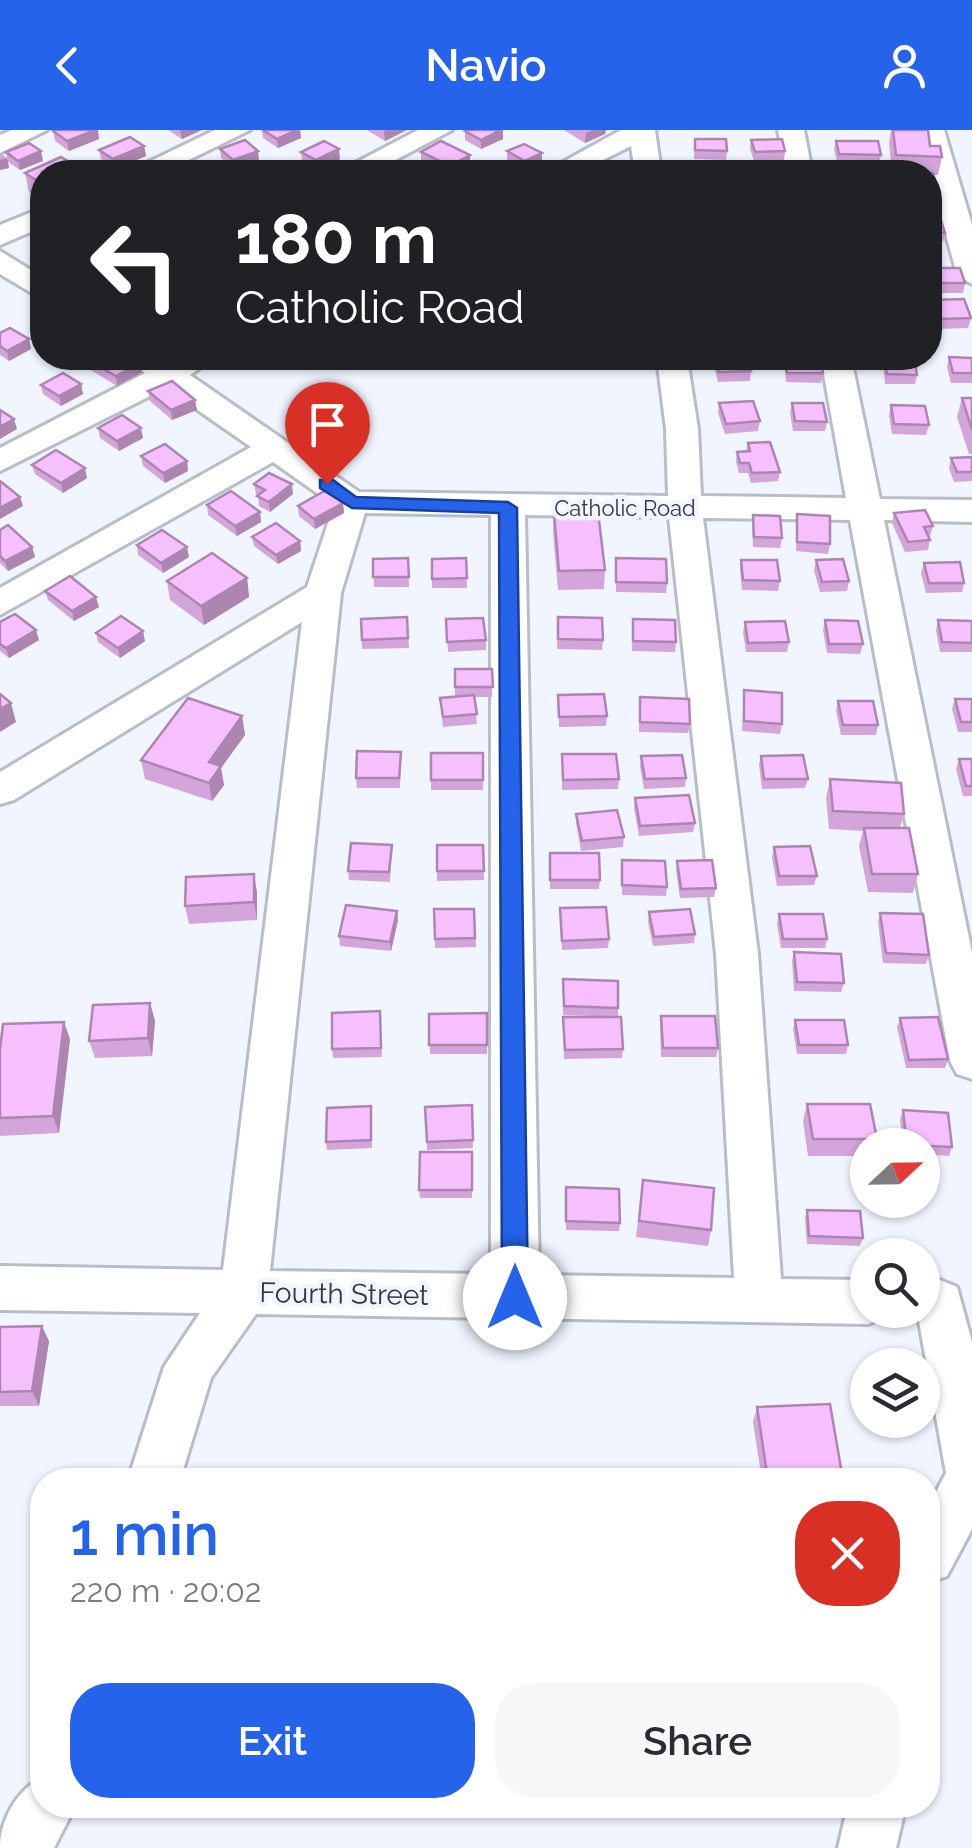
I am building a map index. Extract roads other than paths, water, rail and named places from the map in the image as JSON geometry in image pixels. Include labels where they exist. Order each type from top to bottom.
[{"type":"street","points":[[0,145],[34,130]]},
{"type":"street","points":[[169,160],[238,130]]},
{"type":"street","points":[[377,160],[439,130]]},
{"type":"street","points":[[583,160],[642,130],[646,160]]},
{"type":"street","points":[[791,130],[797,160]]},
{"type":"street","points":[[931,130],[939,160]]},
{"type":"street","points":[[942,169],[972,275]]},
{"type":"street","points":[[0,236],[30,222]]},
{"type":"street","points":[[0,260],[30,281]]},
{"type":"street","points":[[0,301],[30,290]]},
{"type":"street","points":[[0,461],[149,370]]},
{"type":"street","points":[[158,1468],[189,1367],[244,1292],[322,594],[352,502],[162,370]]},
{"type":"street","points":[[674,370],[682,429],[685,509],[738,954],[759,1301]]},
{"type":"street","points":[[838,370],[972,1060]]},
{"type":"street","points":[[0,603],[276,447]]},
{"type":"street","name":"Catholic Road","points":[[352,502],[508,508],[972,511]]},
{"type":"street","points":[[508,508],[515,1298]]},
{"type":"street","points":[[0,790],[322,594]]},
{"type":"street","name":"Fourth Street","points":[[0,1288],[850,1302]]},
{"type":"street","points":[[940,1536],[972,1476],[945,1302]]},
{"type":"street","points":[[22,1848],[40,1818]]},
{"type":"street","points":[[867,1848],[874,1818]]}]
